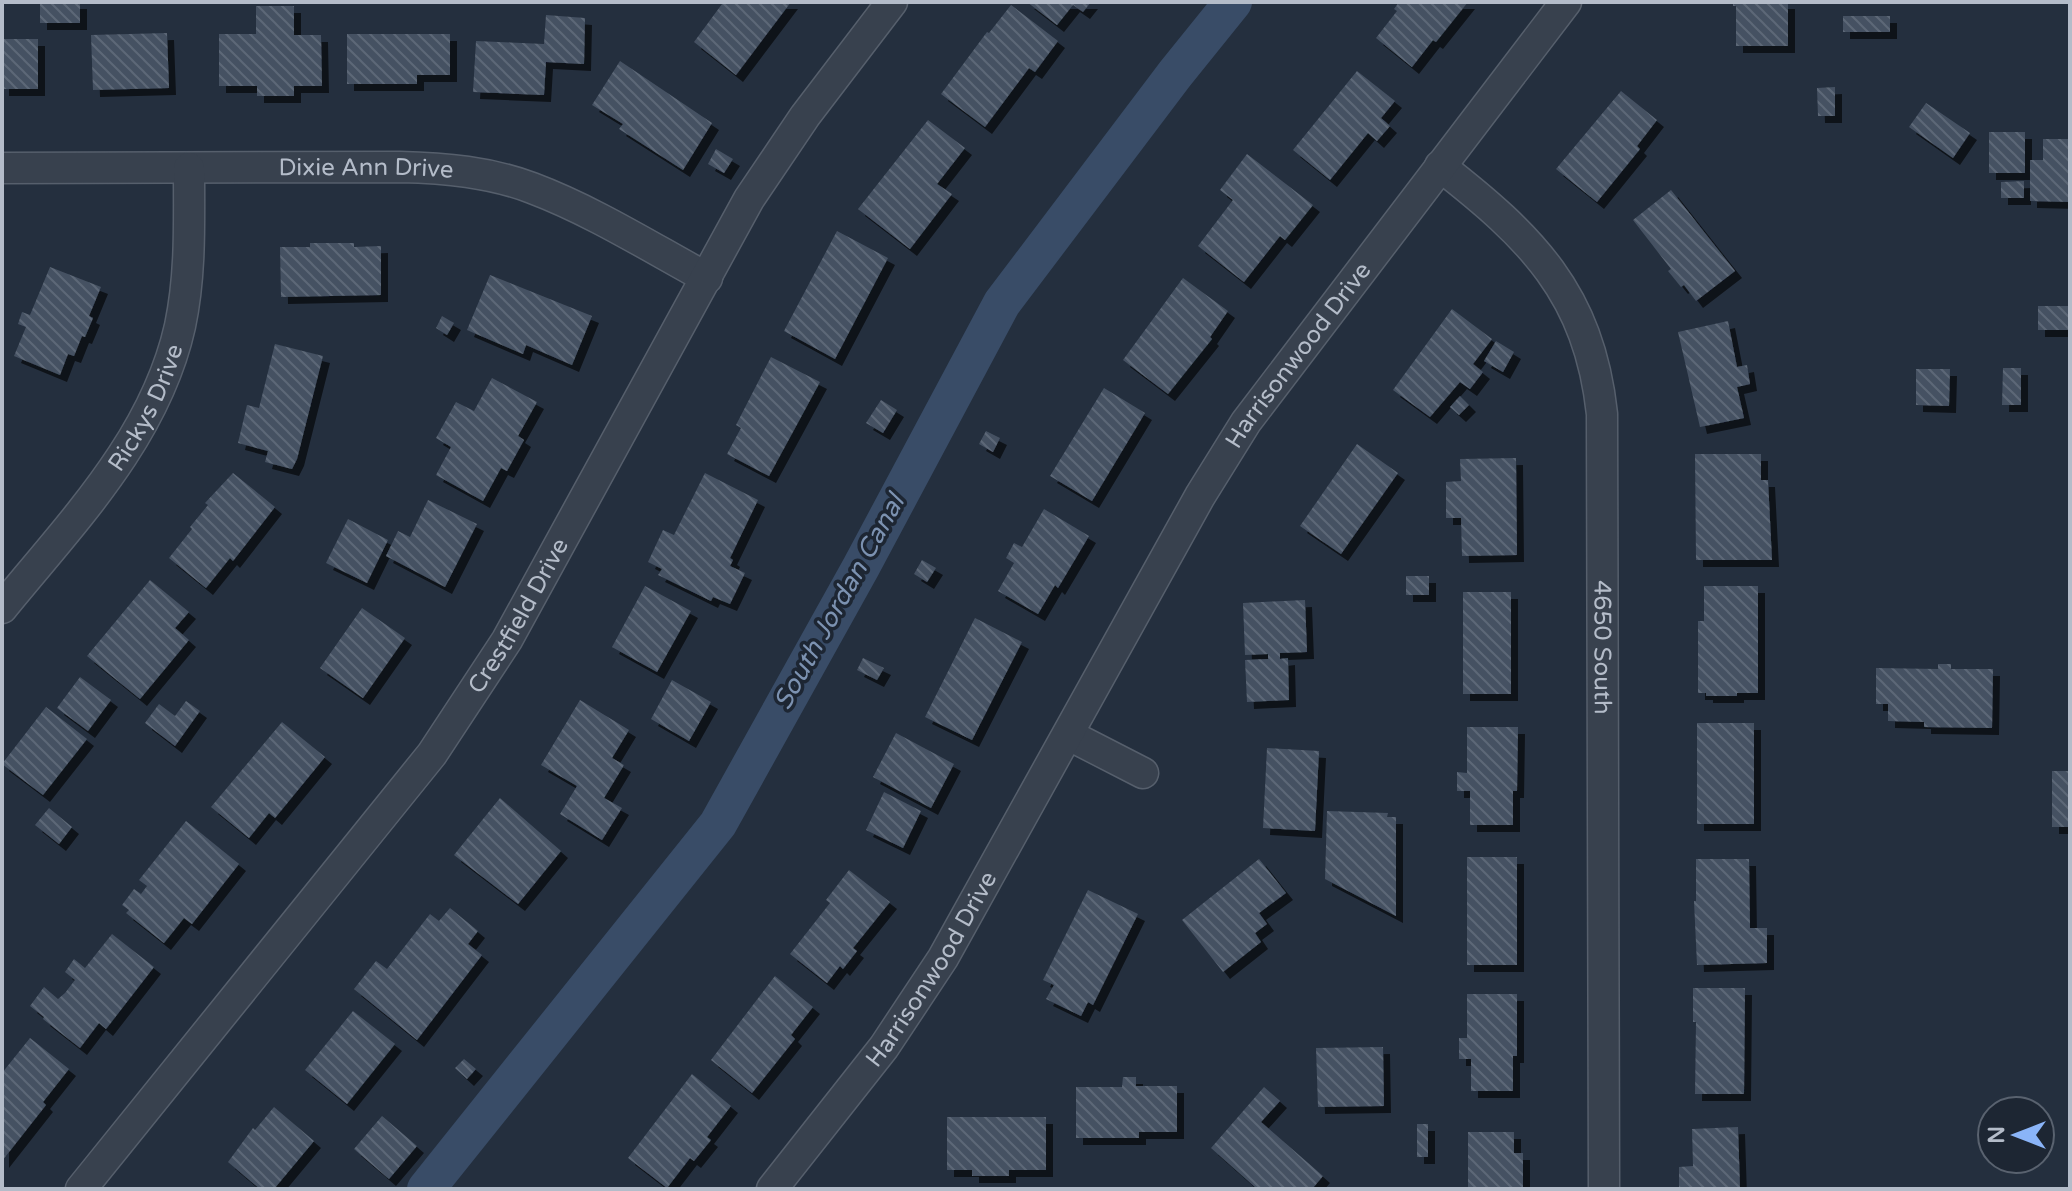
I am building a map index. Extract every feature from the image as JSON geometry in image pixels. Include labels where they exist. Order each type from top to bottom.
[{"type":"street","name":"Crestfield Drive","points":[[81,1189],[432,754],[471,698],[507,640],[775,156],[892,2]]},
{"type":"street","name":"Harrisonwood Drive","points":[[785,1184],[915,1003],[951,944],[1222,459],[1271,388],[1566,2]]},
{"type":"street","name":"4650 South","points":[[1440,166],[1520,233],[1544,260],[1563,287],[1578,318],[1599,382],[1602,414],[1604,1189]]},
{"type":"street","name":"Dixie Ann Drive","points":[[2,168],[432,168],[497,178],[562,200],[707,278]]},
{"type":"street","name":"Rickys Drive","points":[[2,608],[113,470],[132,442],[161,385],[180,327],[185,296],[189,168]]},
{"type":"street","points":[[1069,735],[1143,773]]},
{"type":"building","points":[[40,2],[80,2],[80,23],[40,23]]},
{"type":"building","points":[[719,2],[791,2],[736,75],[694,42],[722,4]]},
{"type":"building","points":[[1027,2],[1091,2],[1083,12],[1073,5],[1057,25]]},
{"type":"building","points":[[1399,2],[1468,2],[1412,67],[1376,38],[1397,11],[1394,9]]},
{"type":"building","points":[[1733,2],[1788,2],[1788,46],[1736,46],[1736,6]]},
{"type":"building","points":[[1011,5],[1058,41],[1035,72],[1029,68],[985,127],[941,94]]},
{"type":"building","points":[[256,6],[294,6],[294,35],[321,35],[322,86],[294,86],[294,96],[257,96],[257,86],[219,86],[219,34],[256,34]]},
{"type":"building","points":[[546,15],[585,18],[584,64],[546,62],[544,95],[473,92],[476,41],[544,44]]},
{"type":"building","points":[[1843,16],[1890,16],[1890,32],[1843,32]]},
{"type":"building","points":[[167,33],[169,88],[93,90],[91,35]]},
{"type":"building","points":[[347,34],[450,34],[450,75],[417,75],[417,84],[347,84]]},
{"type":"building","points":[[2,39],[38,39],[38,89],[2,89]]},
{"type":"building","points":[[620,61],[712,123],[683,170],[619,129],[623,124],[592,105]]},
{"type":"building","points":[[1357,71],[1395,101],[1381,118],[1390,126],[1377,141],[1368,133],[1330,180],[1293,150]]},
{"type":"building","points":[[1835,87],[1835,116],[1818,116],[1817,88]]},
{"type":"building","points":[[1621,91],[1657,120],[1637,146],[1640,149],[1597,202],[1556,169]]},
{"type":"building","points":[[1926,103],[1970,133],[1953,158],[1909,127]]},
{"type":"building","points":[[928,120],[965,148],[937,184],[952,194],[910,249],[858,209]]},
{"type":"building","points":[[1989,132],[2025,132],[2025,173],[1989,173]]},
{"type":"building","points":[[2043,139],[2070,139],[2070,202],[2030,201],[2030,160],[2043,160]]},
{"type":"building","points":[[716,149],[733,159],[724,173],[708,164]]},
{"type":"building","points":[[1247,154],[1313,205],[1285,240],[1280,236],[1244,282],[1198,246],[1233,200],[1220,190]]},
{"type":"building","points":[[2024,181],[2024,198],[2001,198],[2001,182]]},
{"type":"building","points":[[1671,190],[1735,271],[1696,301],[1668,271],[1671,269],[1633,220]]},
{"type":"building","points":[[837,231],[888,258],[835,359],[784,331]]},
{"type":"building","points":[[310,243],[381,246],[381,295],[281,297],[280,247],[310,247]]},
{"type":"building","points":[[50,267],[101,287],[89,316],[93,318],[85,337],[82,336],[74,356],[68,354],[60,375],[14,356],[26,327],[18,324],[22,312],[30,315]]},
{"type":"building","points":[[490,275],[592,316],[572,365],[526,345],[523,354],[467,330]]},
{"type":"building","points":[[1183,278],[1228,311],[1210,337],[1212,339],[1168,394],[1123,360]]},
{"type":"building","points":[[2038,306],[2070,306],[2070,330],[2038,330]]},
{"type":"building","points":[[1452,309],[1492,339],[1473,364],[1483,372],[1470,389],[1460,382],[1430,417],[1393,390]]},
{"type":"building","points":[[442,316],[454,323],[447,335],[436,328]]},
{"type":"building","points":[[1728,321],[1737,367],[1747,365],[1750,384],[1737,387],[1744,418],[1700,427],[1678,332]]},
{"type":"building","points":[[1496,341],[1514,352],[1503,372],[1484,361]]},
{"type":"building","points":[[275,344],[323,356],[292,469],[265,462],[268,451],[238,443],[247,405],[259,408]]},
{"type":"building","points":[[771,357],[820,382],[769,476],[727,454],[741,428],[736,425]]},
{"type":"building","points":[[2003,368],[2021,368],[2021,405],[2002,405]]},
{"type":"building","points":[[1916,369],[1950,369],[1949,406],[1916,405]]},
{"type":"building","points":[[492,378],[537,402],[518,436],[524,440],[507,471],[501,468],[483,501],[436,475],[451,447],[436,438],[456,402],[474,411]]},
{"type":"building","points":[[1104,388],[1145,413],[1092,501],[1050,476]]},
{"type":"building","points":[[1460,396],[1469,405],[1459,415],[1450,407]]},
{"type":"building","points":[[881,400],[897,410],[883,433],[866,423]]},
{"type":"building","points":[[986,431],[1000,438],[993,452],[979,444]]},
{"type":"building","points":[[1357,444],[1398,473],[1341,554],[1300,526]]},
{"type":"building","points":[[1695,454],[1761,454],[1761,480],[1768,480],[1772,560],[1696,560]]},
{"type":"building","points":[[1516,458],[1517,555],[1462,556],[1461,518],[1446,518],[1446,482],[1461,481],[1460,459]]},
{"type":"building","points":[[233,473],[275,507],[233,561],[230,558],[206,588],[169,558],[208,505],[205,503]]},
{"type":"building","points":[[705,473],[758,500],[730,558],[733,560],[730,566],[745,573],[730,604],[713,597],[711,601],[658,575],[662,569],[648,562],[663,530],[674,535]]},
{"type":"building","points":[[428,500],[477,524],[445,587],[386,556],[398,531],[410,537]]},
{"type":"building","points":[[1044,509],[1089,536],[1058,588],[1055,585],[1038,614],[998,591],[1014,563],[1006,558],[1014,543],[1022,547]]},
{"type":"building","points":[[348,519],[388,540],[367,583],[326,563]]},
{"type":"building","points":[[922,560],[936,568],[927,582],[914,574]]},
{"type":"building","points":[[1406,576],[1429,576],[1429,595],[1406,595]]},
{"type":"building","points":[[150,580],[189,612],[175,628],[189,640],[140,699],[87,656]]},
{"type":"building","points":[[645,586],[691,611],[657,672],[612,647]]},
{"type":"building","points":[[1704,586],[1758,586],[1758,693],[1706,696],[1706,693],[1698,693],[1698,621],[1704,621]]},
{"type":"building","points":[[1463,592],[1511,592],[1511,694],[1463,694]]},
{"type":"building","points":[[1305,600],[1307,652],[1280,653],[1280,659],[1288,658],[1289,700],[1247,702],[1245,660],[1268,659],[1268,654],[1245,655],[1243,603]]},
{"type":"building","points":[[362,608],[405,638],[363,698],[320,668]]},
{"type":"building","points":[[975,618],[1022,642],[972,740],[925,717]]},
{"type":"building","points":[[863,658],[884,668],[877,680],[857,670]]},
{"type":"building","points":[[1938,664],[1951,664],[1951,669],[1993,669],[1992,728],[1924,727],[1924,722],[1888,721],[1888,704],[1876,704],[1876,668],[1938,669]]},
{"type":"building","points":[[80,677],[111,700],[88,731],[57,708]]},
{"type":"building","points":[[672,680],[711,702],[689,741],[651,719]]},
{"type":"building","points":[[580,700],[629,730],[612,758],[624,765],[604,798],[622,808],[602,840],[560,814],[577,786],[541,765]]},
{"type":"building","points":[[186,701],[200,711],[175,746],[145,723],[159,704],[175,716]]},
{"type":"building","points":[[46,707],[87,739],[43,795],[2,764]]},
{"type":"building","points":[[282,722],[325,757],[275,818],[269,813],[249,838],[211,807]]},
{"type":"building","points":[[1697,723],[1754,723],[1754,824],[1697,824]]},
{"type":"building","points":[[1467,727],[1518,727],[1513,825],[1470,825],[1470,791],[1457,791],[1457,772],[1467,773]]},
{"type":"building","points":[[896,733],[954,764],[931,808],[873,777]]},
{"type":"building","points":[[1267,748],[1319,751],[1315,831],[1263,828]]},
{"type":"building","points":[[2052,771],[2070,771],[2070,827],[2052,827]]},
{"type":"building","points":[[884,792],[921,811],[903,848],[866,830]]},
{"type":"building","points":[[500,798],[561,851],[518,904],[454,855]]},
{"type":"building","points":[[49,808],[72,827],[59,844],[35,825]]},
{"type":"building","points":[[1327,811],[1388,813],[1387,817],[1396,817],[1396,916],[1325,879]]},
{"type":"building","points":[[186,821],[239,864],[192,924],[184,918],[164,943],[126,913],[129,910],[122,905],[134,889],[141,894],[147,886],[139,880]]},
{"type":"building","points":[[1467,857],[1517,857],[1517,965],[1467,965]]},
{"type":"building","points":[[1259,859],[1286,893],[1259,913],[1267,924],[1255,933],[1261,942],[1223,972],[1182,920]]},
{"type":"building","points":[[1696,859],[1749,859],[1750,928],[1767,928],[1767,963],[1697,965]]},
{"type":"building","points":[[849,870],[890,902],[853,948],[857,951],[843,969],[840,966],[827,983],[790,954],[830,903],[826,900]]},
{"type":"building","points":[[1088,890],[1138,914],[1093,1005],[1088,1002],[1081,1016],[1046,999],[1054,985],[1043,980]]},
{"type":"building","points":[[450,908],[478,931],[468,944],[482,955],[417,1040],[354,989],[376,961],[387,969],[430,914],[439,921]]},
{"type":"building","points":[[112,934],[154,967],[106,1029],[99,1023],[80,1048],[30,1006],[44,987],[58,999],[65,993],[75,980],[65,972],[74,959],[85,968]]},
{"type":"building","points":[[775,976],[813,1007],[791,1035],[795,1039],[752,1093],[711,1060]]},
{"type":"building","points":[[1693,988],[1745,988],[1744,1094],[1695,1094]]},
{"type":"building","points":[[1467,994],[1517,994],[1517,1056],[1513,1056],[1513,1091],[1471,1091],[1471,1059],[1459,1059],[1459,1038],[1467,1038]]},
{"type":"building","points":[[353,1011],[395,1044],[347,1104],[305,1070]]},
{"type":"building","points":[[30,1038],[69,1069],[43,1102],[46,1105],[2,1161],[2,1073]]},
{"type":"building","points":[[1383,1047],[1384,1106],[1318,1107],[1316,1048]]},
{"type":"building","points":[[464,1059],[476,1069],[467,1079],[455,1068]]},
{"type":"building","points":[[692,1074],[731,1106],[707,1137],[711,1140],[694,1161],[690,1158],[667,1188],[628,1158]]},
{"type":"building","points":[[1123,1077],[1136,1077],[1136,1086],[1177,1086],[1177,1132],[1139,1132],[1139,1138],[1076,1138],[1076,1087],[1122,1087]]},
{"type":"building","points":[[1264,1087],[1280,1101],[1261,1122],[1323,1176],[1312,1189],[1253,1189],[1255,1187],[1211,1148]]},
{"type":"building","points":[[274,1107],[314,1141],[274,1189],[260,1189],[228,1162],[253,1128],[255,1130]]},
{"type":"building","points":[[382,1116],[417,1146],[389,1179],[354,1149]]},
{"type":"building","points":[[947,1117],[1046,1117],[1046,1170],[1009,1170],[1009,1176],[972,1176],[972,1170],[947,1170]]},
{"type":"building","points":[[1417,1124],[1428,1124],[1428,1157],[1417,1157]]},
{"type":"building","points":[[1738,1127],[1740,1189],[1679,1189],[1679,1167],[1693,1166],[1692,1129]]},
{"type":"building","points":[[1468,1132],[1514,1132],[1514,1153],[1523,1153],[1523,1189],[1468,1189]]},
{"type":"waterway","name":"South Jordan Canal","points":[[426,1189],[718,824],[861,567],[1002,303],[1233,2]]}]
